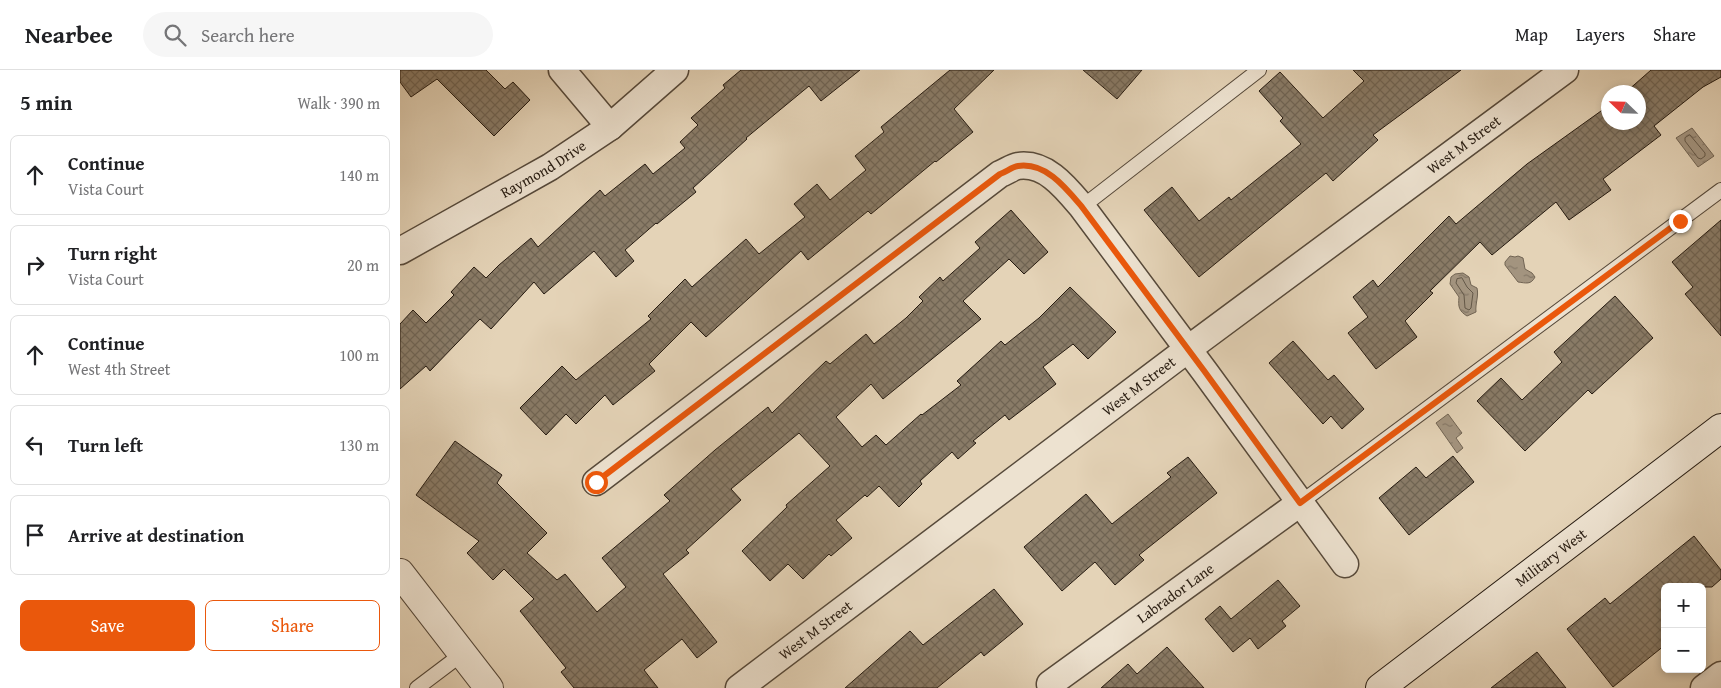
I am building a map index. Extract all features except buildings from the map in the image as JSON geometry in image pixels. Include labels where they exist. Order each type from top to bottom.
[{"type":"main road","name":"Military West","points":[[1380,688],[1721,428]]},
{"type":"main road","points":[[400,573],[489,688]]},
{"type":"street","points":[[562,70],[610,127]]},
{"type":"street","name":"Raymond Drive","points":[[400,251],[550,168],[610,127],[675,70]]},
{"type":"street","name":"West M Street","points":[[739,688],[1188,349],[1565,70]]},
{"type":"street","points":[[596,482],[1000,174],[1017,166],[1034,166],[1065,187],[1082,207],[1345,564]]},
{"type":"street","name":"Labrador Lane","points":[[1050,684],[1300,503]]},
{"type":"street","points":[[1704,688],[1721,675]]},
{"type":"lane","points":[[1082,207],[1259,70]]},
{"type":"lane","points":[[1300,503],[1721,190]]},
{"type":"lane","points":[[417,688],[462,654]]},
{"type":"water","points":[[1692,128],[1714,156],[1698,167],[1676,138]]},
{"type":"water","points":[[1510,256],[1523,258],[1525,269],[1535,277],[1532,281],[1528,283],[1518,282],[1505,265]]},
{"type":"water","points":[[1463,273],[1469,277],[1471,285],[1477,288],[1476,312],[1467,316],[1462,312],[1459,306],[1459,297],[1450,284],[1451,277],[1455,274]]},
{"type":"water","points":[[1448,414],[1462,433],[1456,438],[1463,448],[1457,453],[1436,423]]},
{"type":"route","points":[[596,482],[1000,174],[1017,166],[1034,166],[1049,174],[1065,187],[1082,207],[1300,503],[1680,221]]}]
